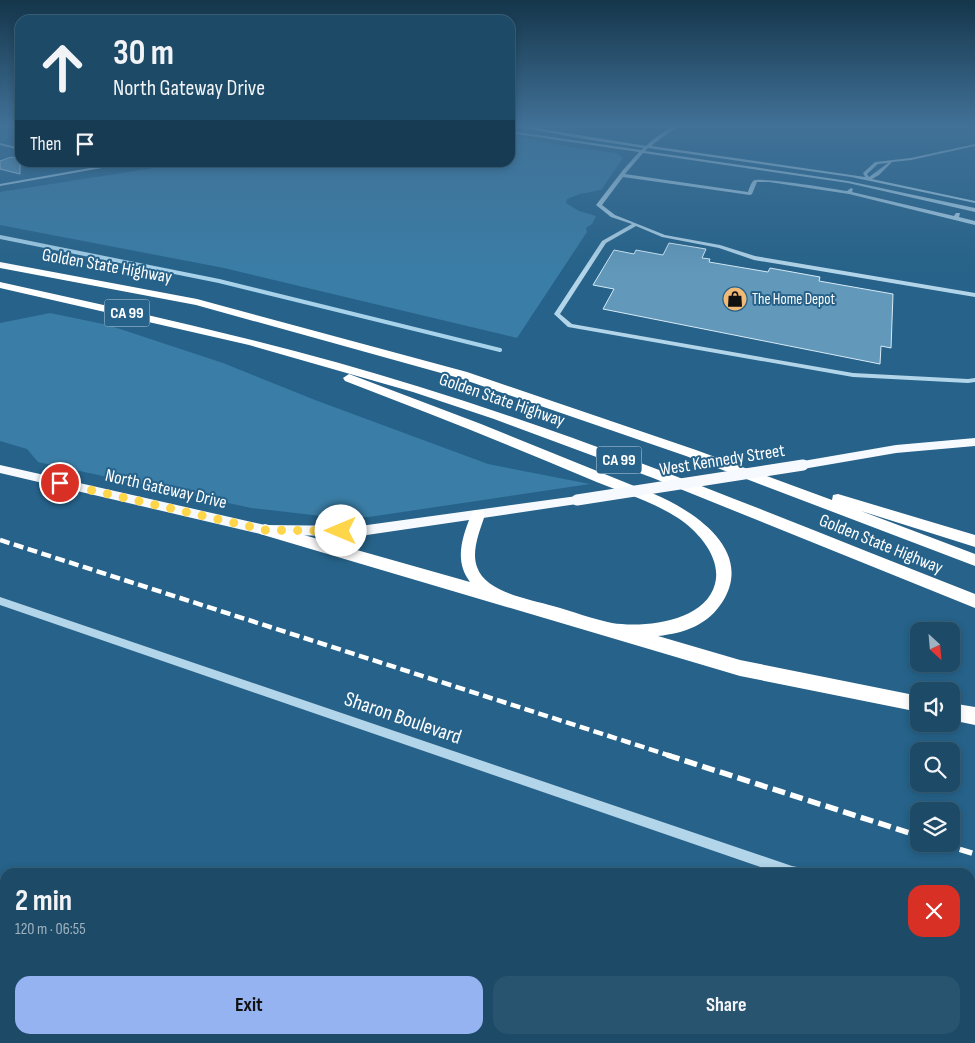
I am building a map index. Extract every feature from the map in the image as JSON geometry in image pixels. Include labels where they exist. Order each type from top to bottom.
[{"type":"highway","name":"Golden State Highway","points":[[0,265],[197,302],[463,375],[692,454],[975,560]]},
{"type":"highway","name":"Golden State Highway","points":[[0,285],[254,343],[336,364],[630,464],[975,601]]},
{"type":"highway","points":[[254,343],[495,433],[663,505],[690,519],[712,542],[723,563],[723,585],[710,609],[686,624],[656,630],[613,630]]},
{"type":"highway","points":[[692,454],[975,541]]},
{"type":"highway","points":[[478,515],[472,531],[468,555],[471,572],[496,597]]},
{"type":"highway","points":[[265,530],[740,668],[910,702]]},
{"type":"highway","points":[[960,713],[975,716]]},
{"type":"main road","name":"West Kennedy Street","points":[[265,530],[360,531],[577,500],[896,449],[975,442]]},
{"type":"main road","name":"North Gateway Drive","points":[[0,469],[265,530]]},
{"type":"street","points":[[0,185],[60,175]]},
{"type":"street","points":[[849,193],[769,181],[755,181],[750,194],[622,175],[599,205],[613,216],[664,236],[720,247],[754,258],[975,296]]},
{"type":"street","points":[[797,175],[854,183],[975,210]]},
{"type":"street","points":[[824,175],[868,179],[877,175]]},
{"type":"street","points":[[839,175],[975,202]]},
{"type":"street","points":[[865,175],[868,179]]},
{"type":"street","points":[[962,207],[956,218],[975,223]]},
{"type":"street","points":[[636,224],[604,242],[562,306],[557,314],[570,326],[853,375],[975,380]]},
{"type":"street","name":"Sharon Boulevard","points":[[0,601],[780,868]]},
{"type":"lane","points":[[854,183],[849,193],[956,218]]},
{"type":"shaded area","points":[[111,175],[612,175],[601,190],[580,194],[567,199],[566,203],[579,211],[596,216],[592,224],[586,228],[587,232],[517,338],[224,268],[0,225],[0,192]]},
{"type":"shaded area","points":[[50,313],[108,325],[223,363],[315,400],[488,464],[590,484],[369,517],[330,517],[251,508],[38,462],[27,449],[0,441],[0,323]]},
{"type":"building","name":"The Home Depot","points":[[669,243],[706,249],[702,258],[710,259],[709,262],[768,272],[770,268],[820,277],[819,281],[893,294],[891,348],[881,346],[880,364],[603,309],[614,289],[593,285],[614,250],[634,254],[636,250],[663,255]]},
{"type":"waterway","points":[[0,237],[219,281],[500,350]]},
{"type":"railway","points":[[0,540],[671,756]]},
{"type":"railway","points":[[667,755],[910,833]]},
{"type":"railway","points":[[960,849],[975,854]]},
{"type":"place","name":"The Home Depot","points":[[735,299]]},
{"type":"route","points":[[60,483],[265,530],[341,531]]}]
